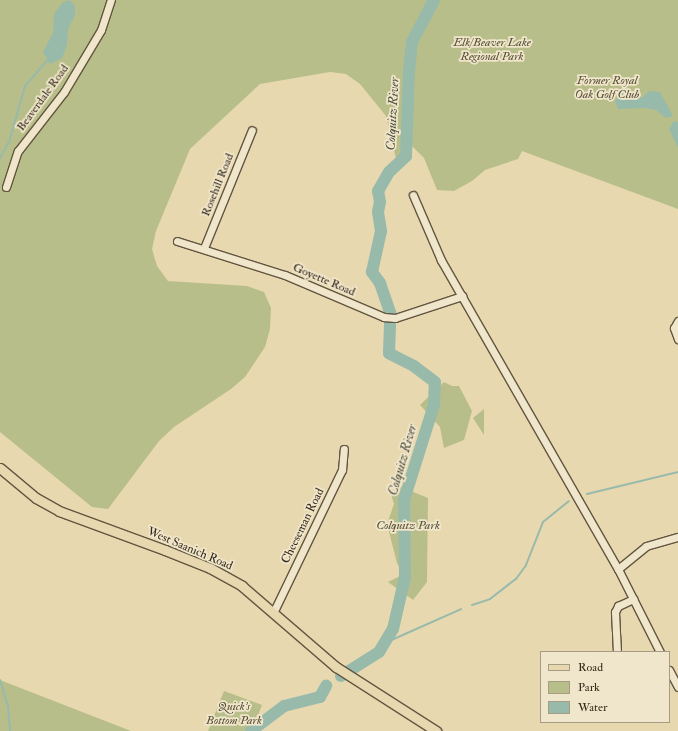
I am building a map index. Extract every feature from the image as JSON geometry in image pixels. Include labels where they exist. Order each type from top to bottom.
[{"type":"main road","name":"West Saanich Road","points":[[0,468],[36,498],[59,511],[210,568],[242,586],[274,611],[336,667],[436,731]]},
{"type":"street","name":"Beaverdale Road","points":[[6,187],[18,151],[64,92],[101,30],[111,0]]},
{"type":"street","name":"Rosehill Road","points":[[204,248],[252,130]]},
{"type":"street","points":[[413,195],[441,260],[618,569],[659,651]]},
{"type":"street","name":"Goyette Road","points":[[177,241],[204,248],[285,275],[384,317],[395,318],[462,296]]},
{"type":"street","points":[[678,321],[674,331],[678,339]]},
{"type":"street","name":"Cheeseman Road","points":[[274,611],[342,470],[344,449]]},
{"type":"street","points":[[618,569],[646,546],[678,537]]},
{"type":"street","points":[[617,651],[615,612],[618,606],[633,599]]},
{"type":"street","points":[[670,672],[678,687]]},
{"type":"green space","points":[[0,0],[678,0],[678,209],[522,151],[518,159],[485,170],[472,181],[454,191],[437,190],[424,158],[412,146],[409,155],[397,163],[386,116],[360,84],[346,74],[330,72],[260,84],[190,149],[156,231],[152,249],[157,266],[168,281],[247,286],[264,292],[271,308],[270,329],[265,347],[245,377],[231,389],[174,427],[159,441],[108,509],[92,507],[0,432]]},
{"type":"green space","points":[[444,382],[452,386],[459,386],[472,411],[464,440],[444,448],[440,427],[420,405]]},
{"type":"green space","points":[[484,409],[484,435],[473,418]]},
{"type":"green space","name":"Colquitz Park","points":[[399,486],[428,498],[427,582],[413,600],[388,582],[404,574],[397,563],[387,524],[394,504],[391,494]]},
{"type":"green space","points":[[0,680],[131,731],[0,731]]},
{"type":"green space","name":"Quick's Bottom Park","points":[[224,691],[262,705],[252,731],[208,731]]},
{"type":"water","points":[[70,0],[75,6],[75,15],[68,29],[67,45],[62,58],[50,64],[43,52],[53,33],[54,14],[63,2]]},
{"type":"water","points":[[627,88],[642,98],[649,91],[660,92],[673,116],[666,118],[656,110],[644,108],[618,109],[615,101]]},
{"type":"water","points":[[674,121],[678,122],[678,148],[669,129]]},
{"type":"waterway","name":"Colquitz River","points":[[391,315],[380,283],[372,272],[381,231],[378,212],[380,202],[378,191],[389,172],[406,156],[409,71],[412,42],[434,0]]},
{"type":"waterway","points":[[0,158],[9,142],[25,86],[48,60]]},
{"type":"waterway","name":"Colquitz River","points":[[341,676],[379,652],[393,629],[405,577],[404,500],[434,405],[435,382],[414,366],[389,353],[390,323]]},
{"type":"waterway","points":[[587,494],[678,472]]},
{"type":"waterway","points":[[472,605],[490,599],[516,579],[526,565],[543,522],[569,501]]},
{"type":"waterway","points":[[387,642],[461,609]]},
{"type":"waterway","points":[[0,680],[8,707],[10,731]]},
{"type":"waterway","name":"Colquitz River","points":[[251,731],[284,706],[320,697],[326,686]]},
{"type":"park label","name":"Elk/Beaver Lake Regional Park","points":[[492,50]]},
{"type":"park label","name":"Former Royal Oak Golf Club","points":[[607,88]]}]
